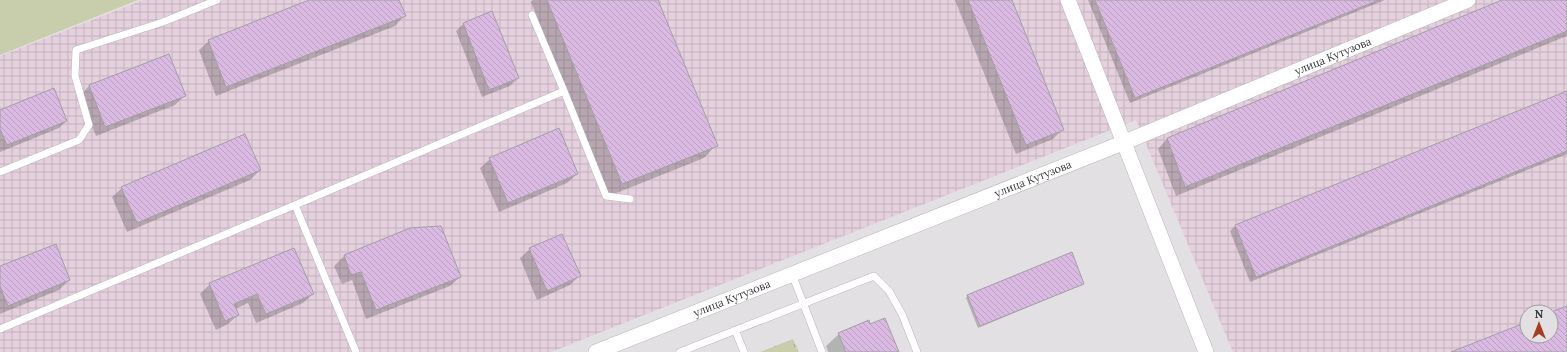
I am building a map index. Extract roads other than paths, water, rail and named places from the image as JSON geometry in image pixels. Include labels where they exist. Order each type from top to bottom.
[{"type":"street","points":[[1068,0],[1125,142],[1206,352]]},
{"type":"street","name":"улица Кутузова","points":[[596,352],[1125,142],[1468,0]]},
{"type":"lane","points":[[0,172],[79,140],[89,125],[75,76],[76,50],[163,22],[217,0]]},
{"type":"lane","points":[[532,15],[606,196],[630,199]]},
{"type":"lane","points":[[0,329],[564,91]]},
{"type":"lane","points":[[295,205],[356,352]]},
{"type":"lane","points":[[792,274],[822,352]]},
{"type":"lane","points":[[680,352],[874,276],[889,291],[902,314],[917,352]]},
{"type":"lane","points":[[735,330],[744,352]]}]
